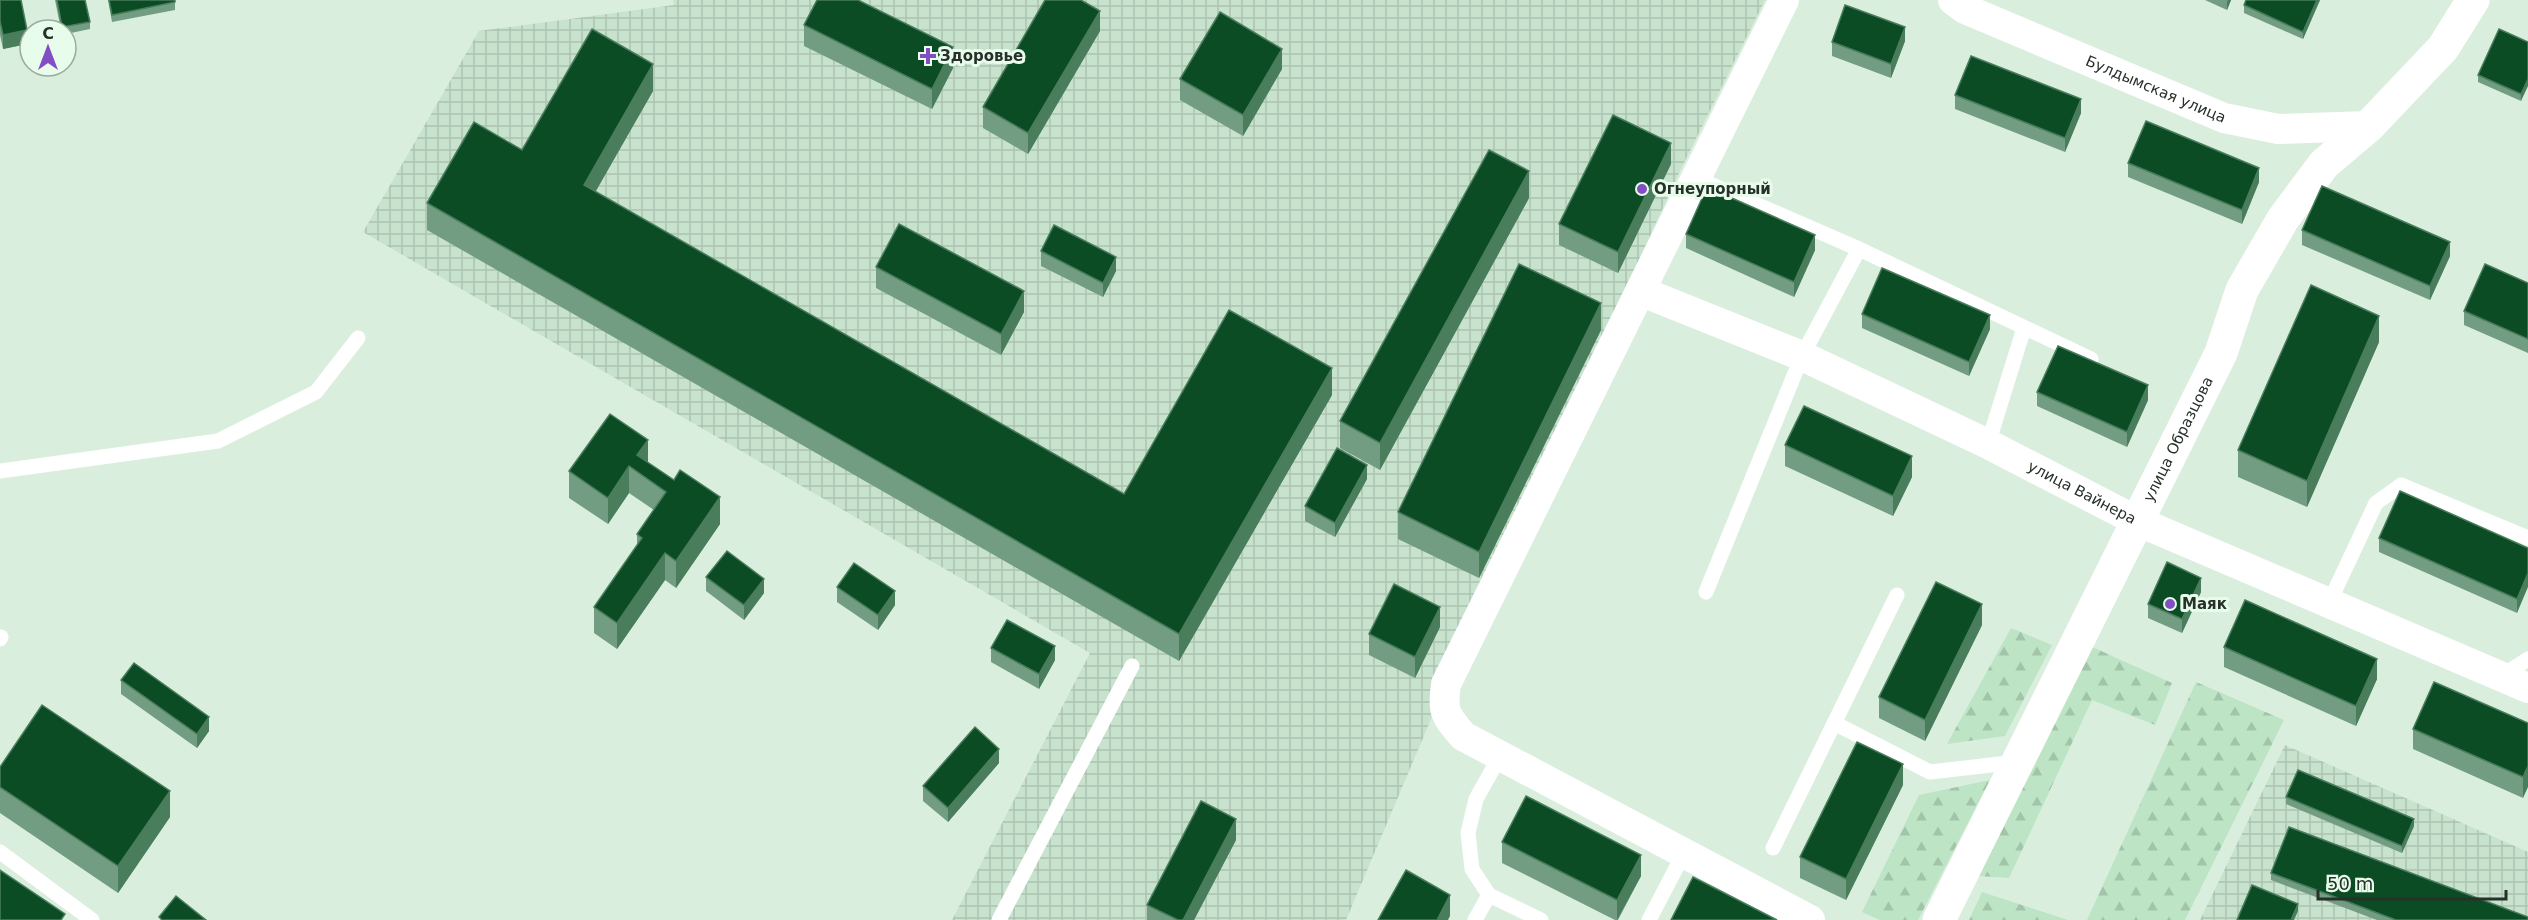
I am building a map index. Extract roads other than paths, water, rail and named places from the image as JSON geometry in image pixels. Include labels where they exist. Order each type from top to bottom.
[{"type":"main road","name":"улица Образцова","points":[[1939,920],[2222,353],[2242,290],[2277,229],[2324,164],[2369,126],[2443,48],[2473,0]]},
{"type":"street","points":[[1784,0],[1446,684],[1443,705],[1449,720],[1462,736],[1810,920]]},
{"type":"street","name":"Булдымская улица","points":[[1953,0],[1965,9],[2224,118],[2278,129],[2369,126]]},
{"type":"street","name":"улица Вайнера","points":[[1640,291],[1802,356],[1988,444],[2137,521],[2528,688]]},
{"type":"lane","points":[[1696,178],[1859,249],[2091,359]]},
{"type":"lane","points":[[1706,592],[1802,356],[1859,249]]},
{"type":"lane","points":[[1988,444],[2024,328]]},
{"type":"lane","points":[[0,471],[218,441],[316,392],[357,338]]},
{"type":"lane","points":[[2329,603],[2376,503],[2401,486],[2528,538]]},
{"type":"lane","points":[[1773,848],[1897,595]]},
{"type":"lane","points":[[2500,676],[2528,659]]},
{"type":"lane","points":[[999,920],[1132,666]]},
{"type":"lane","points":[[1834,723],[1930,772],[2017,762]]},
{"type":"lane","points":[[1500,756],[1476,799],[1468,833],[1472,869],[1490,895],[1541,920]]},
{"type":"lane","points":[[0,852],[92,920]]},
{"type":"lane","points":[[1649,920],[1684,853]]},
{"type":"lane","points":[[1475,920],[1490,895]]},
{"type":"place","name":"Здоровье","points":[[928,56]]},
{"type":"place","name":"Огнеупорный","points":[[1642,189]]},
{"type":"place","name":"Маяк","points":[[2170,604]]}]
